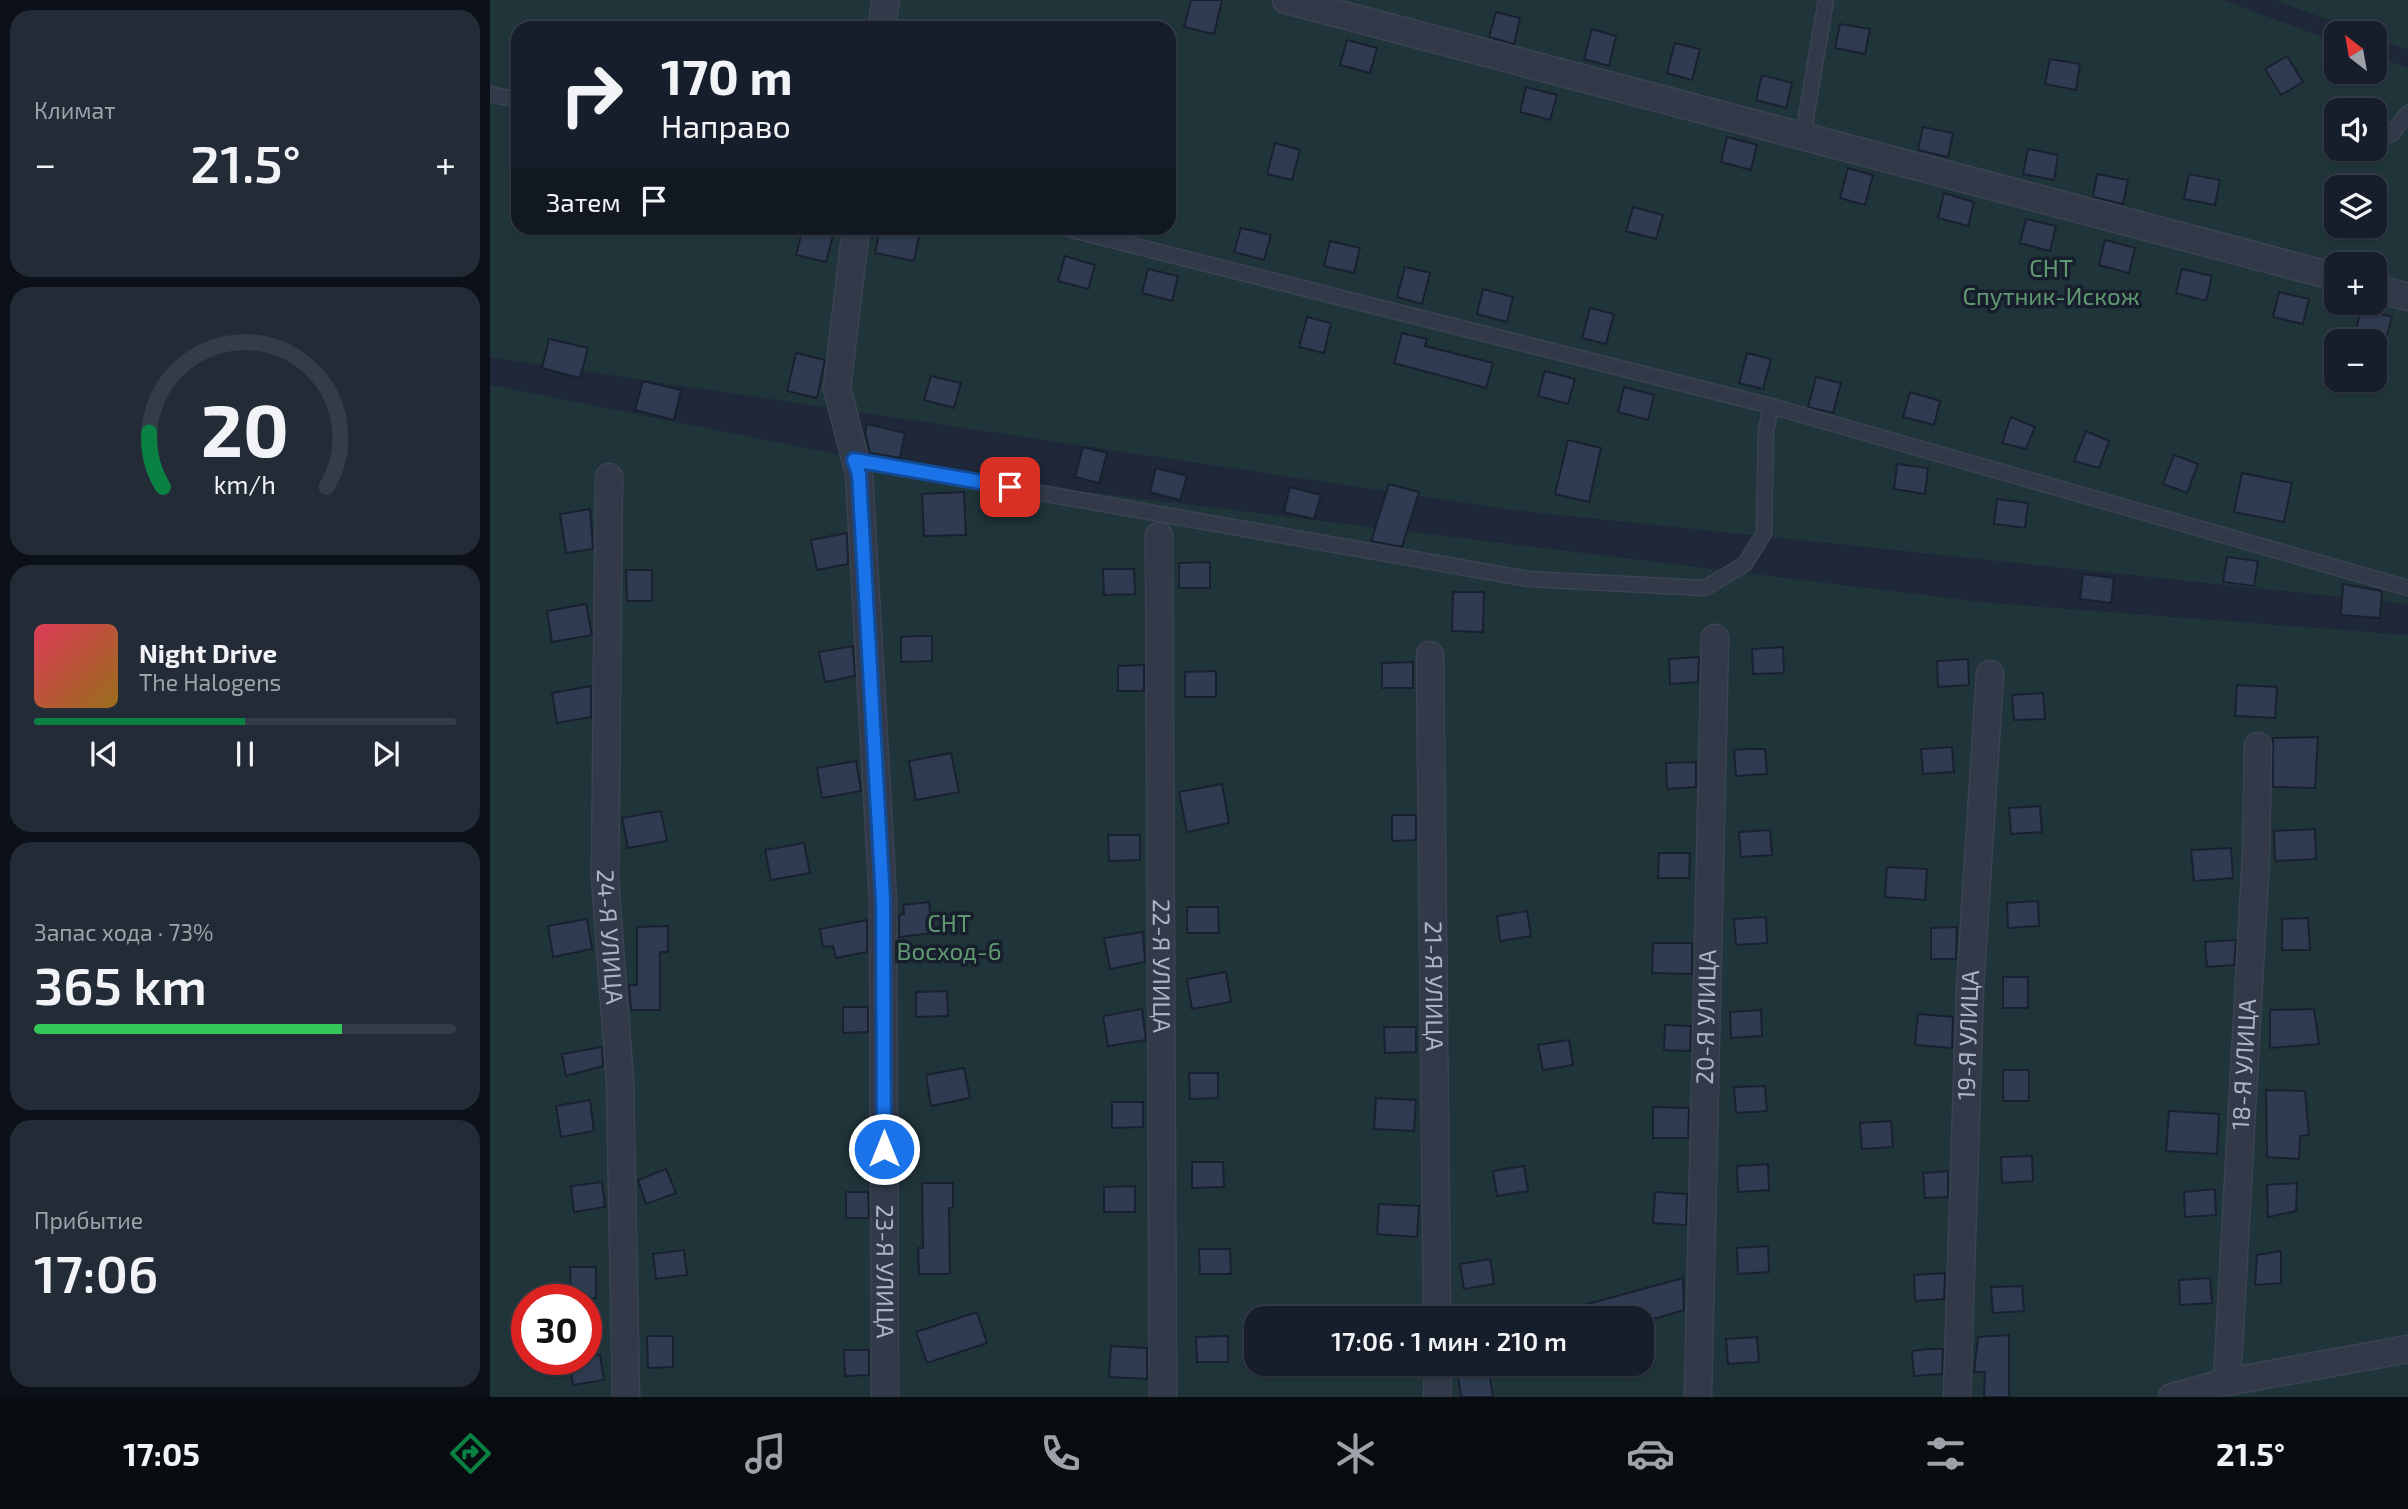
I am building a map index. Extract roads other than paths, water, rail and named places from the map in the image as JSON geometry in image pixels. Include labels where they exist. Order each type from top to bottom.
[{"type":"street","points":[[882,21],[886,0]]},
{"type":"street","points":[[1286,0],[2324,274]]},
{"type":"street","name":"23-Я УЛИЦА","points":[[855,235],[837,388],[857,467],[883,900],[885,1397]]},
{"type":"street","points":[[2387,291],[2408,297]]},
{"type":"street","name":"24-Я УЛИЦА","points":[[608,477],[605,879],[620,1082],[626,1397]]},
{"type":"street","name":"22-Я УЛИЦА","points":[[1159,536],[1163,1397]]},
{"type":"street","name":"20-Я УЛИЦА","points":[[1698,1397],[1715,638]]},
{"type":"street","name":"21-Я УЛИЦА","points":[[1430,655],[1430,932],[1437,1306]]},
{"type":"street","name":"19-Я УЛИЦА","points":[[1956,1397],[1970,989],[1990,674]]},
{"type":"street","name":"18-Я УЛИЦА","points":[[2227,1382],[2256,856],[2258,746]]},
{"type":"street","points":[[2172,1397],[2227,1382],[2408,1349]]},
{"type":"street","points":[[1437,1397],[1438,1376]]},
{"type":"lane","points":[[1803,135],[1825,0]]},
{"type":"lane","points":[[490,94],[511,98]]},
{"type":"lane","points":[[2391,135],[2408,113]]},
{"type":"lane","points":[[1092,235],[1771,406],[2408,587]]},
{"type":"lane","points":[[857,467],[1528,579],[1705,588],[1745,564],[1764,533],[1766,431],[1771,406]]},
{"type":"park label","name":"СНТ Спутник-Искож","points":[[2051,283]]},
{"type":"park label","name":"СНТ Восход-6","points":[[949,938]]}]
